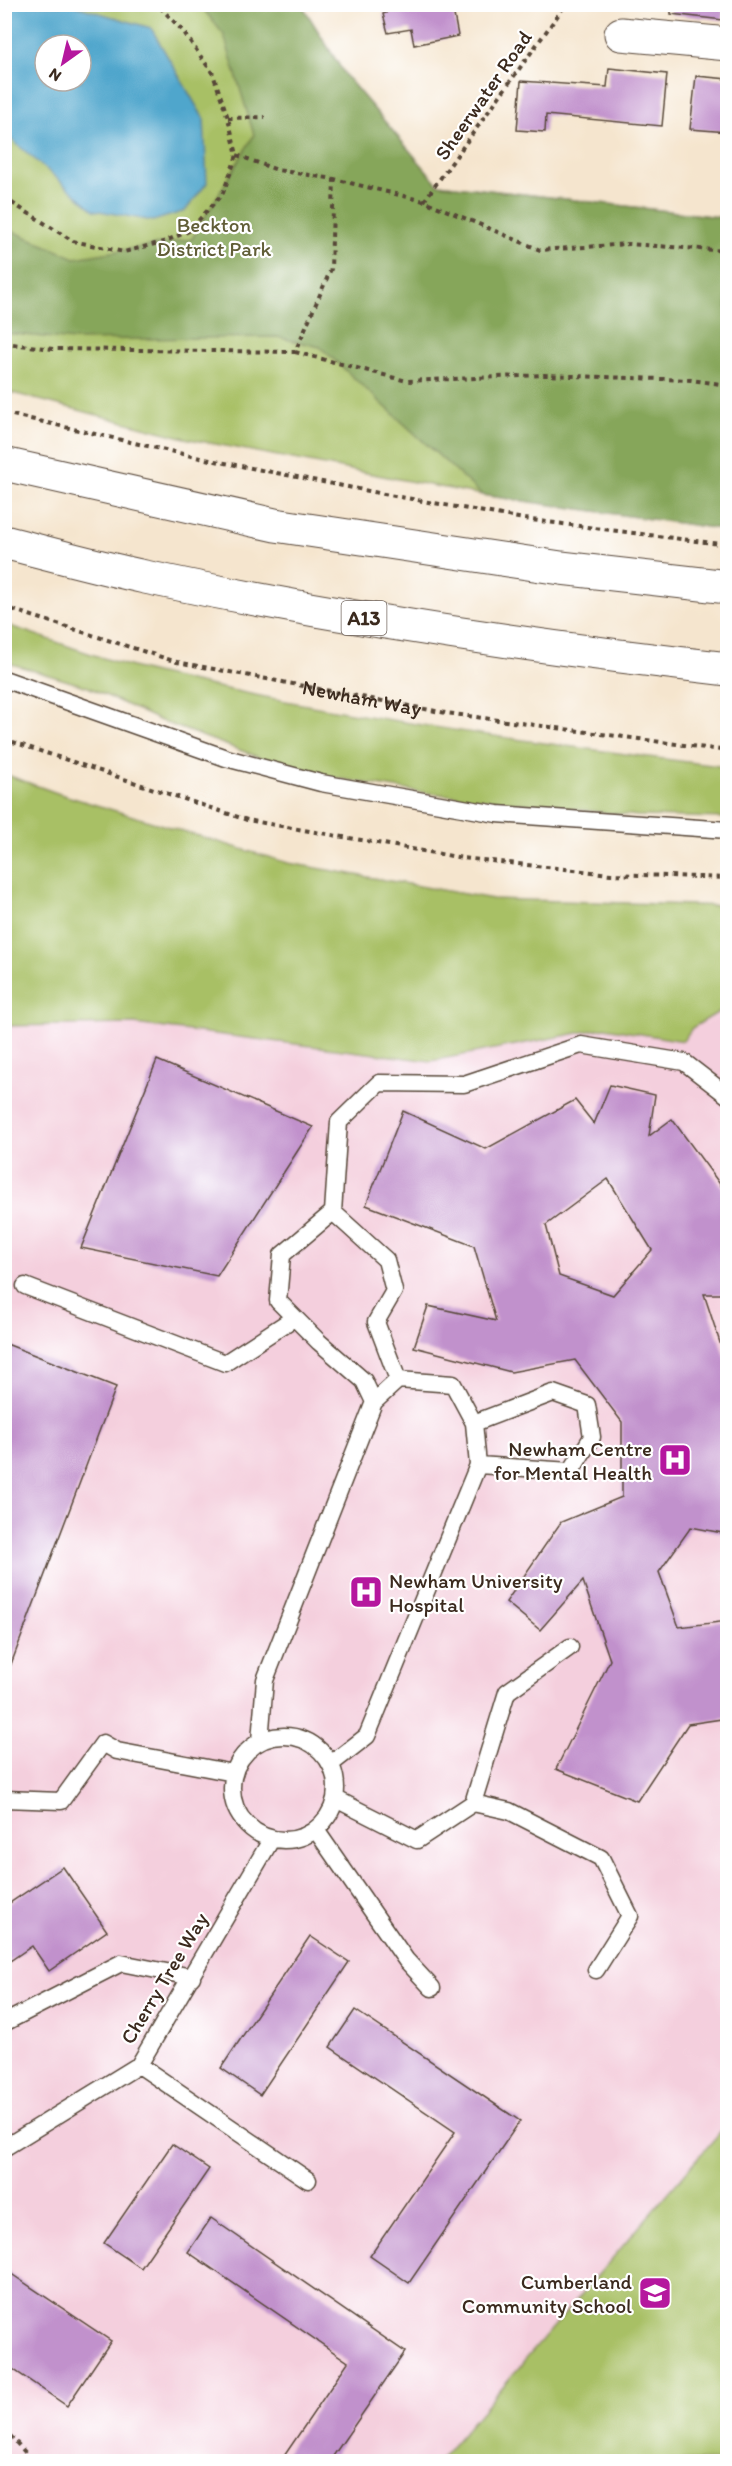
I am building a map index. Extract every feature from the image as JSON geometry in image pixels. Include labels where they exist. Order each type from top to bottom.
[{"type":"main road","points":[[621,34],[728,44]]},
{"type":"main road","points":[[4,464],[275,525],[561,568],[728,587]]},
{"type":"main road","name":"A13","points":[[4,542],[144,577],[419,628],[620,657],[728,669]]},
{"type":"lane","points":[[4,679],[226,758],[321,783],[497,814],[728,830]]},
{"type":"lane","points":[[374,1402],[364,1381],[278,1301],[282,1255],[333,1212],[339,1122],[379,1083],[464,1084],[581,1045],[684,1062],[728,1096]]},
{"type":"lane","points":[[333,1212],[386,1260],[394,1291],[376,1322],[398,1380]]},
{"type":"lane","points":[[26,1286],[225,1363],[294,1318]]},
{"type":"lane","points":[[260,1741],[265,1680],[374,1402],[398,1380],[453,1384],[474,1423],[478,1465],[368,1736],[331,1764]]},
{"type":"lane","points":[[474,1423],[554,1393],[587,1405],[592,1437],[571,1471],[478,1465]]},
{"type":"lane","points":[[336,1799],[417,1840],[473,1803],[507,1692],[570,1647]]},
{"type":"lane","points":[[286,1736],[304,1740],[320,1749],[331,1764],[337,1786],[336,1799],[323,1824],[308,1836],[290,1841],[271,1840],[257,1833],[243,1821],[234,1806],[231,1788],[234,1773],[240,1759],[260,1741],[286,1736]]},
{"type":"lane","points":[[4,1799],[61,1801],[103,1743],[117,1751],[234,1773]]},
{"type":"lane","points":[[473,1803],[509,1811],[600,1858],[630,1916],[596,1970]]},
{"type":"lane","points":[[316,1830],[406,1960],[432,1988]]},
{"type":"lane","name":"Cherry Tree Way","points":[[4,2148],[139,2065],[271,1840]]},
{"type":"lane","points":[[4,2023],[121,1963],[192,1977]]},
{"type":"lane","points":[[139,2065],[308,2180]]},
{"type":"path","points":[[4,198],[73,241],[124,252],[163,242],[189,231],[223,193],[237,155],[228,118],[213,74],[183,31],[157,4]]},
{"type":"path","name":"Sheerwater Road","points":[[424,201],[566,4]]},
{"type":"path","points":[[228,118],[265,117]]},
{"type":"path","points":[[237,155],[277,170],[334,178],[424,201],[540,250],[629,244],[728,251]]},
{"type":"path","points":[[296,351],[332,269],[334,178]]},
{"type":"path","points":[[4,343],[53,349],[101,351],[296,351],[407,381],[544,375],[691,381],[728,385]]},
{"type":"path","points":[[4,413],[200,458],[389,495],[524,519],[728,545]]},
{"type":"path","name":"Newham Way","points":[[4,607],[177,662],[446,713],[728,751]]},
{"type":"path","points":[[4,739],[247,820],[463,858],[611,874],[728,878]]},
{"type":"path","points":[[4,2429],[34,2462]]},
{"type":"shaded area","name":"Newham University Hospital","points":[[727,1007],[727,2461],[5,2461],[4,1026],[134,1024],[431,1061],[605,1028],[683,1041],[692,1028]]},
{"type":"green space","name":"Beckton District Park","points":[[4,5],[302,5],[345,75],[438,184],[727,218],[727,530],[482,495],[189,439],[5,391]]},
{"type":"green space","name":"Beckton District Park","points":[[200,5],[302,5],[345,75],[438,184],[727,218],[727,530],[482,495],[320,347],[277,337],[75,340],[5,333],[5,228],[75,258],[192,239],[254,135],[224,35]]},
{"type":"green space","points":[[4,624],[136,668],[226,689],[440,728],[727,767],[727,818],[638,816],[419,792],[299,772],[161,721],[88,687],[5,662]]},
{"type":"green space","points":[[4,774],[60,794],[288,863],[493,899],[727,906],[727,1007],[692,1028],[683,1041],[605,1028],[431,1061],[134,1024],[5,1026]]},
{"type":"green space","name":"Cumberland Community School","points":[[727,2124],[727,2461],[439,2461]]},
{"type":"water","points":[[5,4],[72,5],[151,28],[204,119],[207,183],[185,211],[153,221],[94,210],[5,134]]},
{"type":"building","points":[[384,4],[452,4],[458,36],[414,45],[411,29],[388,33],[383,14],[386,13]]},
{"type":"building","points":[[671,4],[724,4],[723,20],[671,14]]},
{"type":"building","points":[[609,68],[667,74],[662,126],[546,115],[545,132],[517,130],[521,81],[607,87]]},
{"type":"building","points":[[696,76],[728,79],[728,132],[690,129]]},
{"type":"building","points":[[157,1060],[313,1127],[217,1276],[81,1248]]},
{"type":"building","name":"Newham Centre for Mental Health","points":[[610,1085],[655,1095],[649,1136],[672,1119],[728,1195],[728,1294],[704,1294],[728,1367],[728,1534],[691,1527],[659,1572],[679,1627],[728,1621],[728,1718],[688,1724],[637,1801],[556,1769],[610,1660],[583,1581],[540,1630],[506,1602],[561,1522],[622,1497],[622,1422],[575,1360],[511,1372],[414,1347],[428,1306],[496,1321],[474,1246],[366,1205],[403,1111],[486,1149],[575,1100],[594,1124]],"holes":[[[608,1179],[652,1250],[613,1295],[559,1276],[546,1225]]]},
{"type":"building","points":[[4,1343],[116,1387],[5,1680],[4,1680]]},
{"type":"building","points":[[63,1867],[107,1931],[49,1971],[32,1946],[4,1965],[4,1907]]},
{"type":"building","points":[[310,1936],[349,1962],[260,2095],[221,2068]]},
{"type":"building","points":[[355,2010],[520,2121],[409,2283],[370,2256],[455,2132],[330,2047]]},
{"type":"building","points":[[172,2144],[209,2169],[141,2268],[104,2243]]},
{"type":"building","points":[[211,2218],[405,2352],[329,2462],[280,2462],[348,2362],[188,2252]]},
{"type":"building","points":[[4,2269],[111,2341],[67,2406],[4,2363]]},
{"type":"place","name":"Newham Centre for Mental Health","points":[[675,1460]]},
{"type":"place","name":"Newham University Hospital","points":[[366,1592]]},
{"type":"place","name":"Cumberland Community School","points":[[655,2293]]}]
